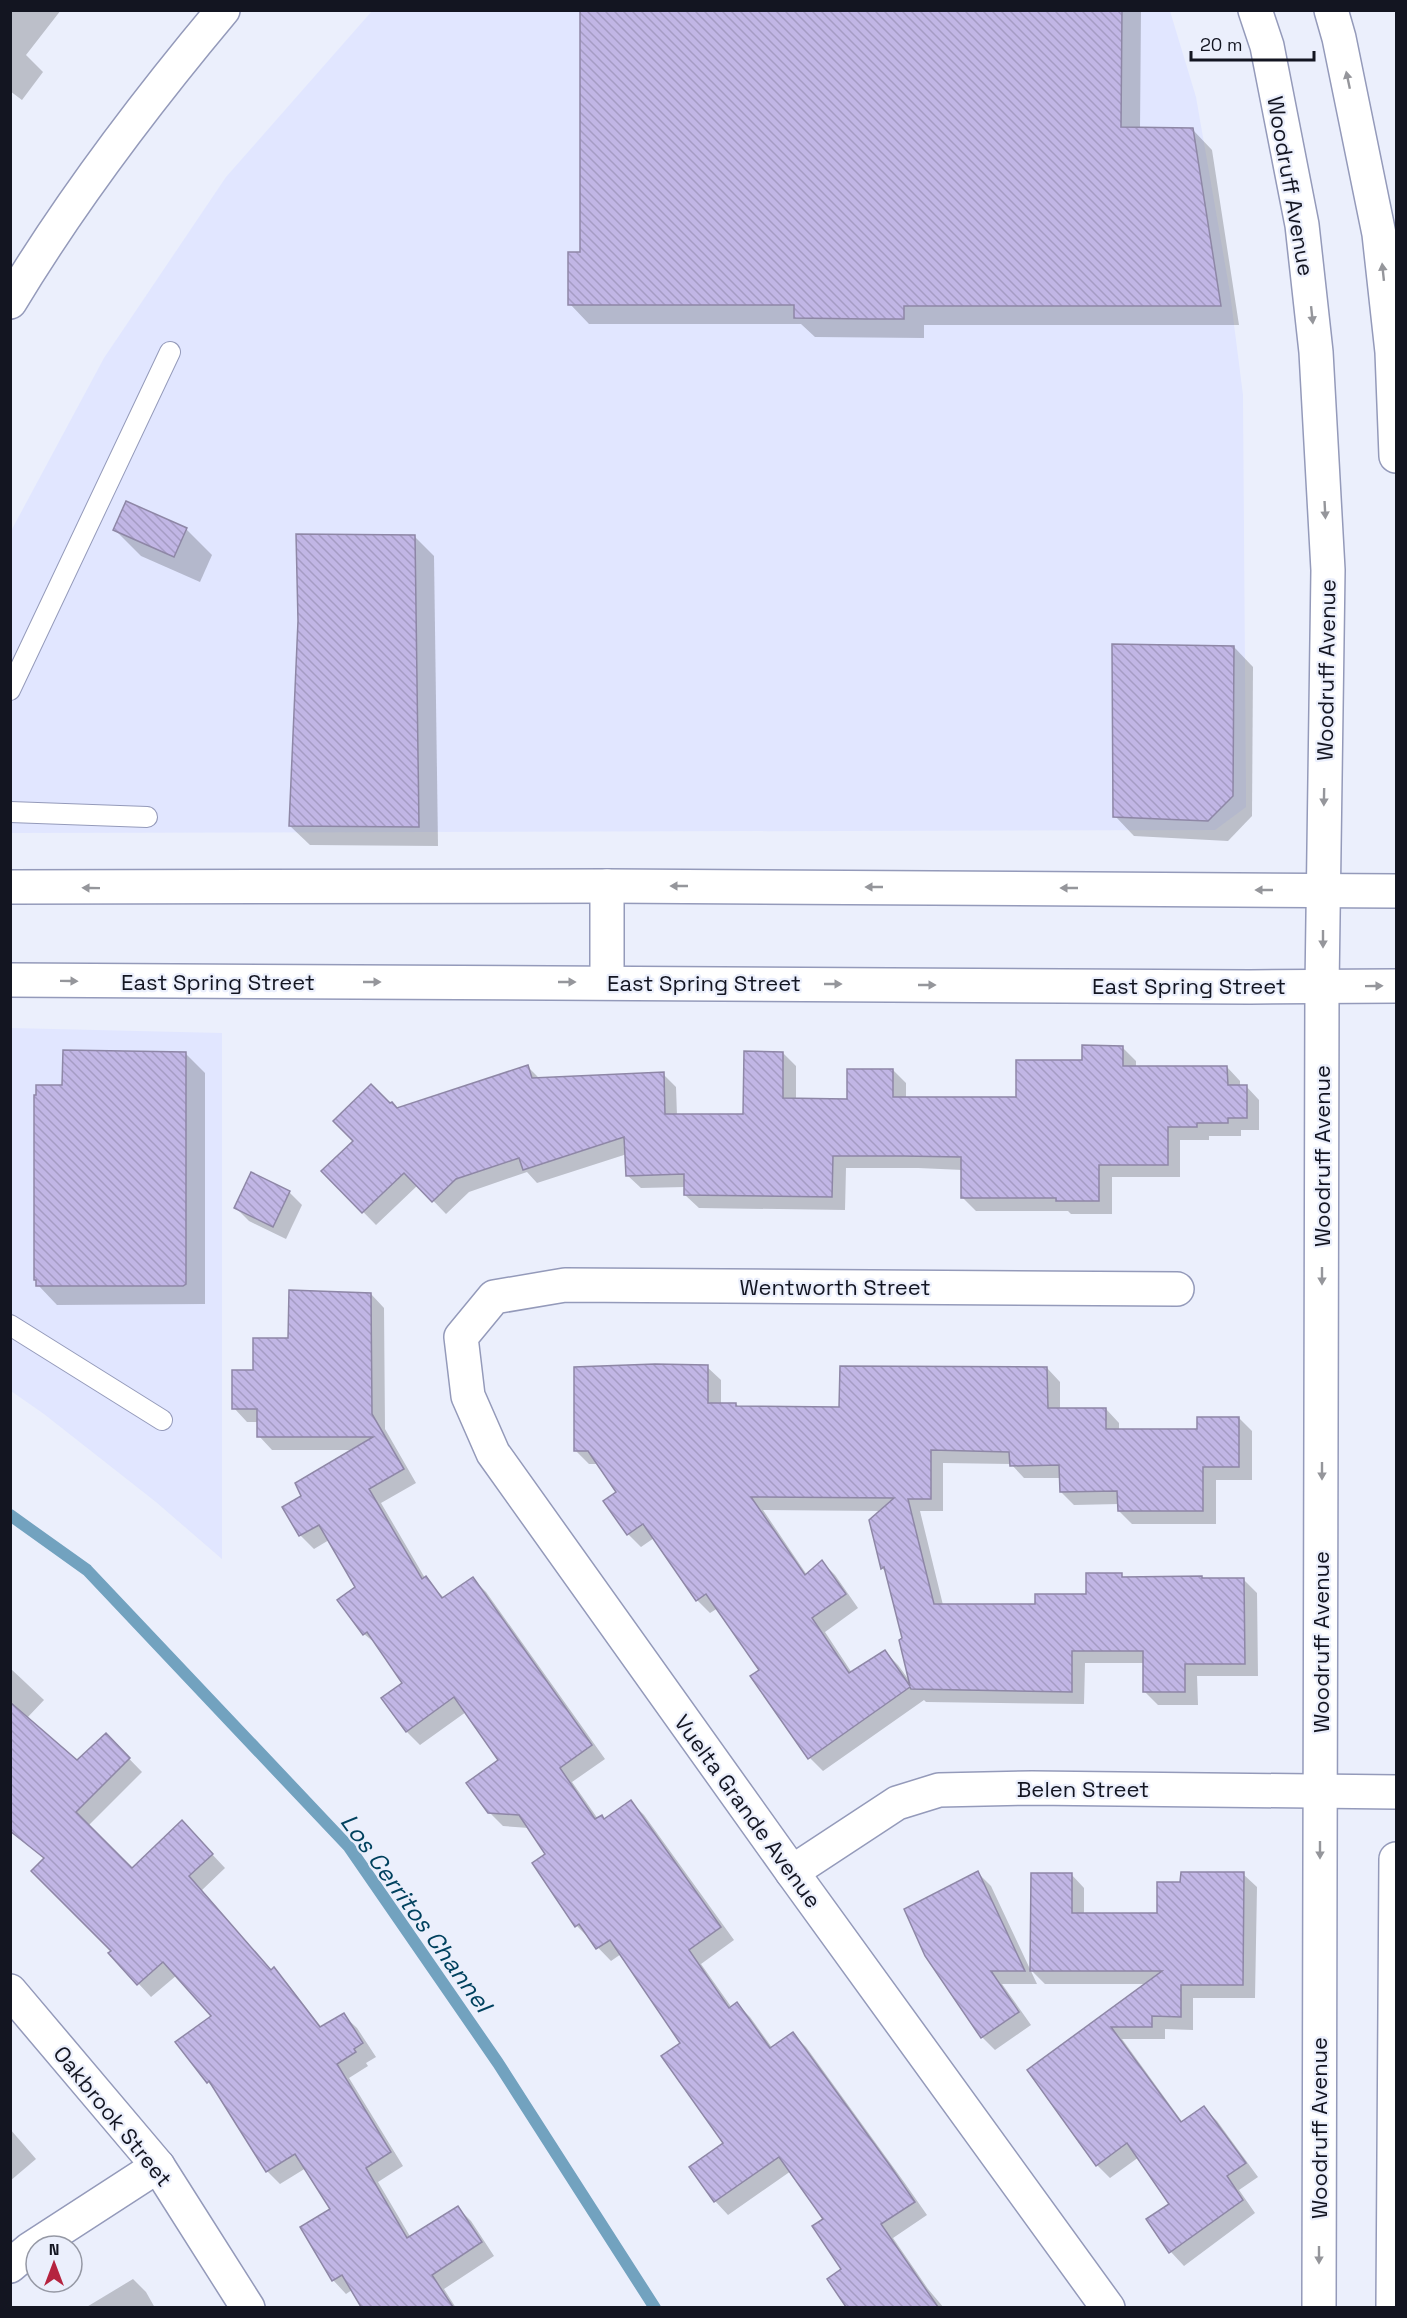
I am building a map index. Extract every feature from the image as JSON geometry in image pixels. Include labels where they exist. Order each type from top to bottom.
[{"type":"main road","points":[[10,302],[103,163],[223,10]]},
{"type":"main road","name":"Woodruff Avenue","points":[[1255,10],[1267,46],[1302,225],[1316,352],[1328,570],[1322,987],[1319,2307]]},
{"type":"main road","points":[[1331,10],[1378,234],[1392,352],[1396,456]]},
{"type":"main road","points":[[607,886],[607,982]]},
{"type":"main road","points":[[10,887],[607,886],[1396,891]]},
{"type":"main road","name":"East Spring Street","points":[[10,980],[1396,986]]},
{"type":"main road","name":"Wentworth Street","points":[[494,1297],[565,1285],[1177,1289]]},
{"type":"main road","name":"Vuelta Grande Avenue","points":[[494,1297],[461,1337],[468,1396],[493,1453],[792,1872],[1107,2307]]},
{"type":"main road","name":"Belen Street","points":[[792,1872],[897,1803],[939,1790],[1032,1788],[1396,1792]]},
{"type":"main road","points":[[1394,2307],[1396,1859]]},
{"type":"main road","name":"Oakbrook Street","points":[[10,1991],[158,2166],[248,2307]]},
{"type":"main road","points":[[10,2266],[30,2249],[158,2166]]},
{"type":"lane","points":[[10,690],[170,352]]},
{"type":"lane","points":[[10,812],[147,817]]},
{"type":"lane","points":[[10,1325],[162,1420]]},
{"type":"shaded area","points":[[372,11],[1170,11],[1196,97],[1230,293],[1243,395],[1246,807],[1215,830],[11,833],[11,531],[104,358],[226,177]]},
{"type":"shaded area","points":[[11,1028],[222,1033],[222,1559],[156,1502],[11,1391]]},
{"type":"building","points":[[580,10],[1122,10],[1121,127],[1193,128],[1221,306],[904,306],[904,319],[868,319],[794,318],[794,305],[568,305],[568,252],[580,252]]},
{"type":"building","points":[[126,501],[187,528],[174,557],[113,530]]},
{"type":"building","points":[[296,534],[415,535],[419,827],[289,826],[298,621]]},
{"type":"building","points":[[1112,644],[1234,646],[1233,796],[1208,821],[1113,817]]},
{"type":"building","points":[[1082,1045],[1123,1046],[1123,1066],[1227,1066],[1228,1085],[1247,1085],[1247,1118],[1228,1118],[1228,1123],[1197,1123],[1197,1127],[1168,1127],[1168,1165],[1099,1165],[1099,1201],[1056,1201],[1056,1198],[961,1198],[961,1157],[903,1156],[833,1156],[832,1197],[684,1195],[684,1174],[626,1176],[624,1137],[523,1170],[519,1158],[456,1179],[432,1202],[404,1173],[362,1213],[321,1171],[353,1141],[333,1121],[371,1084],[397,1108],[528,1065],[532,1078],[664,1072],[665,1114],[743,1114],[744,1051],[783,1052],[783,1098],[847,1099],[847,1069],[893,1069],[893,1097],[1016,1097],[1016,1060],[1082,1060]]},
{"type":"building","points":[[63,1050],[186,1052],[186,1284],[183,1286],[36,1286],[36,1280],[34,1280],[34,1095],[36,1095],[36,1085],[62,1085]]},
{"type":"building","points":[[251,1172],[290,1191],[273,1227],[234,1208]]},
{"type":"building","points":[[289,1290],[371,1293],[372,1414],[404,1469],[369,1489],[422,1579],[426,1576],[442,1598],[473,1577],[592,1745],[560,1768],[595,1819],[602,1815],[604,1819],[631,1800],[721,1927],[689,1950],[729,2008],[737,2002],[770,2048],[793,2032],[891,2167],[915,2202],[881,2224],[938,2307],[846,2307],[827,2279],[841,2269],[812,2226],[823,2219],[779,2157],[714,2202],[689,2167],[723,2143],[661,2056],[680,2043],[610,1940],[596,1949],[579,1924],[575,1927],[532,1863],[545,1854],[519,1815],[488,1813],[466,1783],[498,1760],[454,1697],[406,1732],[381,1698],[402,1683],[367,1632],[363,1635],[337,1600],[355,1587],[319,1525],[299,1536],[282,1507],[301,1496],[295,1483],[373,1437],[257,1437],[257,1409],[232,1409],[232,1370],[253,1370],[253,1338],[288,1338]]},
{"type":"building","points":[[708,1365],[708,1403],[736,1403],[736,1406],[839,1407],[840,1366],[1047,1367],[1048,1408],[1106,1408],[1106,1429],[1197,1429],[1197,1417],[1239,1417],[1239,1467],[1203,1467],[1203,1511],[1118,1511],[1117,1491],[1060,1492],[1059,1465],[1010,1466],[1009,1452],[931,1450],[931,1499],[908,1499],[934,1604],[1035,1604],[1035,1594],[1086,1594],[1086,1573],[1122,1573],[1122,1577],[1244,1578],[1245,1664],[1185,1664],[1185,1692],[1143,1692],[1143,1651],[1072,1651],[1072,1692],[911,1689],[910,1687],[808,1759],[750,1676],[759,1670],[706,1594],[696,1601],[643,1524],[627,1535],[603,1501],[616,1492],[588,1451],[574,1451],[574,1367]],"holes":[[[751,1497],[894,1498],[869,1520],[902,1638],[899,1640],[910,1686],[885,1650],[849,1673],[812,1618],[846,1594],[822,1560],[805,1575]]]},
{"type":"building","points":[[10,1702],[77,1760],[106,1733],[130,1758],[76,1812],[132,1868],[182,1820],[213,1854],[189,1876],[271,1970],[274,1967],[320,2027],[344,2013],[363,2043],[354,2049],[356,2052],[337,2064],[391,2152],[366,2168],[407,2238],[458,2206],[482,2242],[432,2275],[453,2307],[361,2307],[342,2275],[332,2281],[300,2227],[330,2209],[295,2154],[266,2172],[209,2081],[207,2083],[175,2042],[211,2016],[163,1962],[137,1985],[108,1953],[111,1951],[31,1871],[44,1858],[10,1831]]},
{"type":"building","points":[[978,1871],[1025,1971],[991,1971],[1019,2012],[981,2038],[925,1956],[904,1909]]},
{"type":"building","points":[[1181,1872],[1244,1872],[1243,1985],[1181,1985],[1181,2017],[1152,2016],[1152,2027],[1111,2027],[1181,2122],[1204,2106],[1246,2163],[1227,2176],[1243,2200],[1169,2253],[1146,2219],[1169,2204],[1127,2143],[1096,2166],[1027,2070],[1162,1971],[1030,1971],[1031,1873],[1072,1873],[1072,1913],[1157,1913],[1157,1882],[1180,1882]]},
{"type":"waterway","name":"Los Cerritos Channel","points":[[10,1515],[87,1570],[349,1847],[498,2063],[655,2308]]}]
